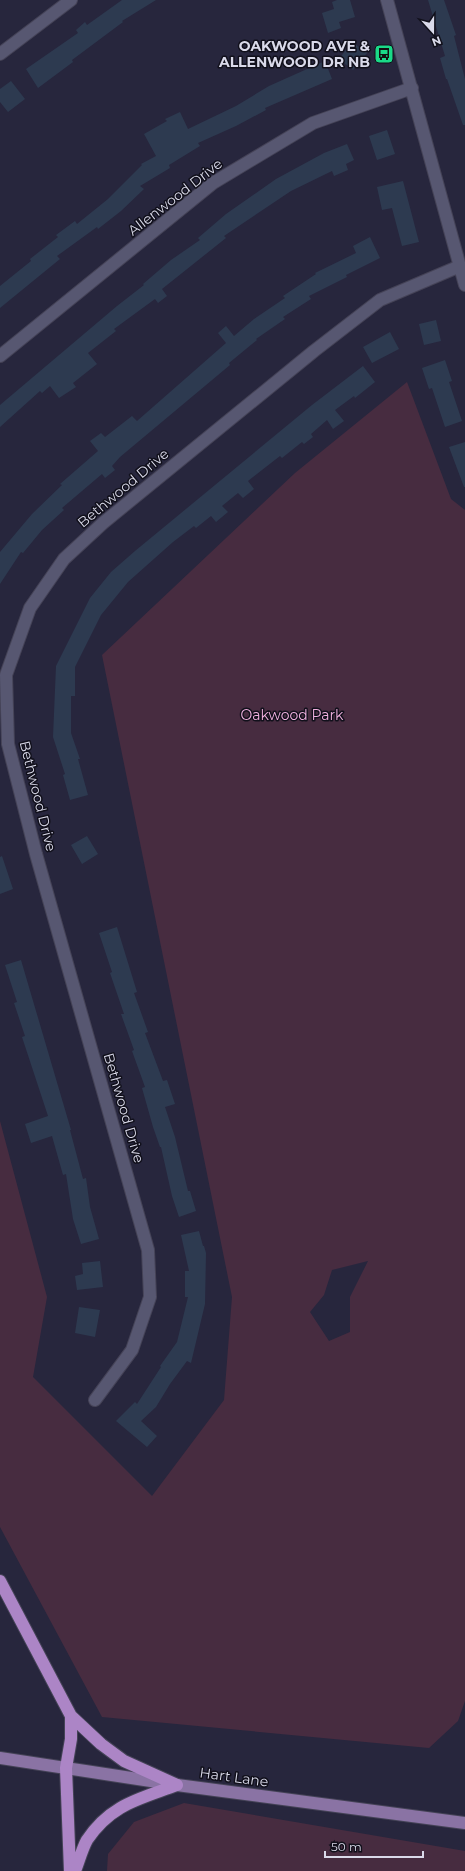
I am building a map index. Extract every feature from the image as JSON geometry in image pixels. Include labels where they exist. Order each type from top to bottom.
[{"type":"highway","points":[[0,1581],[71,1716],[101,1744],[124,1761],[177,1785]]},
{"type":"highway","points":[[70,1871],[66,1768],[71,1739],[71,1716]]},
{"type":"highway","points":[[75,1871],[87,1840],[106,1816],[126,1803],[177,1785]]},
{"type":"main road","name":"Hart Lane","points":[[0,1758],[177,1785],[465,1823]]},
{"type":"street","points":[[0,54],[71,0]]},
{"type":"street","points":[[387,0],[465,285]]},
{"type":"street","name":"Allenwood Drive","points":[[0,356],[213,183],[313,123],[412,88]]},
{"type":"street","name":"Bethwood Drive","points":[[95,1400],[132,1350],[150,1296],[148,1250],[36,854],[8,744],[6,675],[30,608],[64,559],[102,523],[314,351],[380,300],[460,266]]},
{"type":"green space","name":"Oakwood Park","points":[[407,382],[451,499],[465,510],[465,1701],[458,1721],[429,1748],[102,1717],[0,1527],[0,1121],[47,1297],[33,1377],[152,1496],[224,1400],[232,1297],[102,655],[295,473]],"holes":[[[368,1261],[350,1297],[350,1332],[329,1341],[310,1312],[324,1295],[332,1270]]]},
{"type":"green space","points":[[184,1803],[465,1851],[465,1871],[107,1871],[108,1854],[134,1822]]},
{"type":"building","points":[[122,0],[156,0],[122,21],[123,22],[72,60],[73,62],[38,88],[26,69],[78,33],[76,30],[85,22],[87,25]]},
{"type":"building","points":[[337,0],[350,0],[355,17],[339,22],[341,28],[328,33],[322,13],[334,9],[332,2]]},
{"type":"building","points":[[428,0],[444,0],[456,35],[454,36],[465,79],[465,125],[463,125],[446,79],[440,58],[445,56]]},
{"type":"building","points":[[352,42],[367,53],[353,70],[339,59]]},
{"type":"building","points":[[325,61],[332,79],[265,108],[266,110],[236,126],[198,143],[200,146],[169,165],[170,168],[140,186],[144,189],[121,211],[98,229],[97,227],[57,256],[60,259],[0,308],[0,286],[31,261],[30,259],[58,237],[56,235],[75,221],[77,224],[108,199],[142,165],[141,164],[156,156],[144,134],[167,121],[165,119],[180,112],[188,129],[236,106],[269,86]]},
{"type":"building","points":[[11,81],[25,99],[8,112],[0,102],[0,89]]},
{"type":"building","points":[[387,130],[395,154],[377,160],[369,136]]},
{"type":"building","points":[[347,144],[354,160],[346,164],[348,170],[334,176],[332,171],[291,191],[224,236],[226,238],[162,289],[167,296],[158,303],[155,299],[114,329],[116,331],[88,353],[97,364],[73,383],[76,387],[59,398],[50,386],[42,393],[40,391],[0,427],[0,405],[144,285],[143,284],[171,260],[200,240],[198,238],[226,214],[276,179],[324,153]]},
{"type":"building","points":[[403,181],[419,242],[402,246],[392,208],[382,210],[377,187]]},
{"type":"building","points":[[370,237],[380,258],[309,296],[311,299],[283,317],[285,319],[256,339],[257,340],[229,363],[230,365],[120,457],[112,466],[115,470],[105,478],[102,474],[62,508],[64,510],[42,530],[23,553],[21,552],[0,584],[0,552],[32,514],[62,485],[60,484],[98,451],[90,441],[101,433],[105,437],[132,416],[137,421],[226,343],[218,333],[226,326],[234,336],[254,319],[285,298],[283,296],[316,274],[315,273],[356,253],[353,246]]},
{"type":"building","points":[[436,320],[441,341],[424,345],[419,324]]},
{"type":"building","points":[[390,332],[399,349],[372,363],[363,347]]},
{"type":"building","points":[[445,360],[452,381],[449,382],[462,421],[445,427],[432,388],[429,389],[422,368]]},
{"type":"building","points":[[363,366],[375,382],[355,398],[354,396],[335,410],[344,421],[333,429],[327,420],[311,434],[313,437],[304,444],[302,442],[282,458],[280,456],[253,477],[248,481],[254,489],[243,498],[238,493],[222,506],[228,512],[216,522],[211,516],[196,528],[194,526],[173,542],[128,582],[101,615],[75,667],[75,696],[71,696],[71,733],[80,759],[78,759],[88,795],[70,800],[63,775],[65,774],[53,737],[56,666],[90,598],[111,572],[135,551],[312,405]]},
{"type":"building","points":[[465,442],[465,487],[464,487],[449,447]]},
{"type":"building","points":[[87,836],[98,854],[82,864],[71,845]]},
{"type":"building","points":[[2,856],[13,889],[0,894],[0,857]]},
{"type":"building","points":[[117,927],[137,992],[134,993],[148,1032],[145,1033],[163,1081],[167,1080],[175,1104],[165,1107],[175,1137],[188,1191],[190,1191],[196,1211],[179,1217],[172,1196],[161,1147],[153,1127],[142,1088],[145,1087],[132,1051],[134,1050],[121,1014],[124,1014],[110,973],[112,972],[99,933]]},
{"type":"building","points":[[21,960],[71,1130],[83,1179],[86,1178],[90,1207],[99,1239],[81,1244],[73,1219],[66,1174],[63,1175],[52,1136],[31,1143],[25,1124],[48,1116],[22,1037],[25,1036],[14,1003],[17,1002],[5,965]]},
{"type":"building","points":[[199,1231],[206,1253],[205,1304],[191,1363],[187,1361],[170,1384],[156,1407],[141,1421],[157,1436],[147,1447],[116,1421],[135,1402],[137,1404],[161,1367],[160,1366],[177,1342],[188,1297],[185,1297],[185,1271],[189,1271],[181,1235]]},
{"type":"building","points":[[100,1261],[103,1287],[77,1290],[75,1276],[83,1274],[82,1263]]},
{"type":"building","points":[[79,1307],[100,1310],[95,1337],[75,1333]]},
{"type":"place","name":"OAKWOOD AVE & ALLENWOOD DR NB","points":[[384,54]]}]
